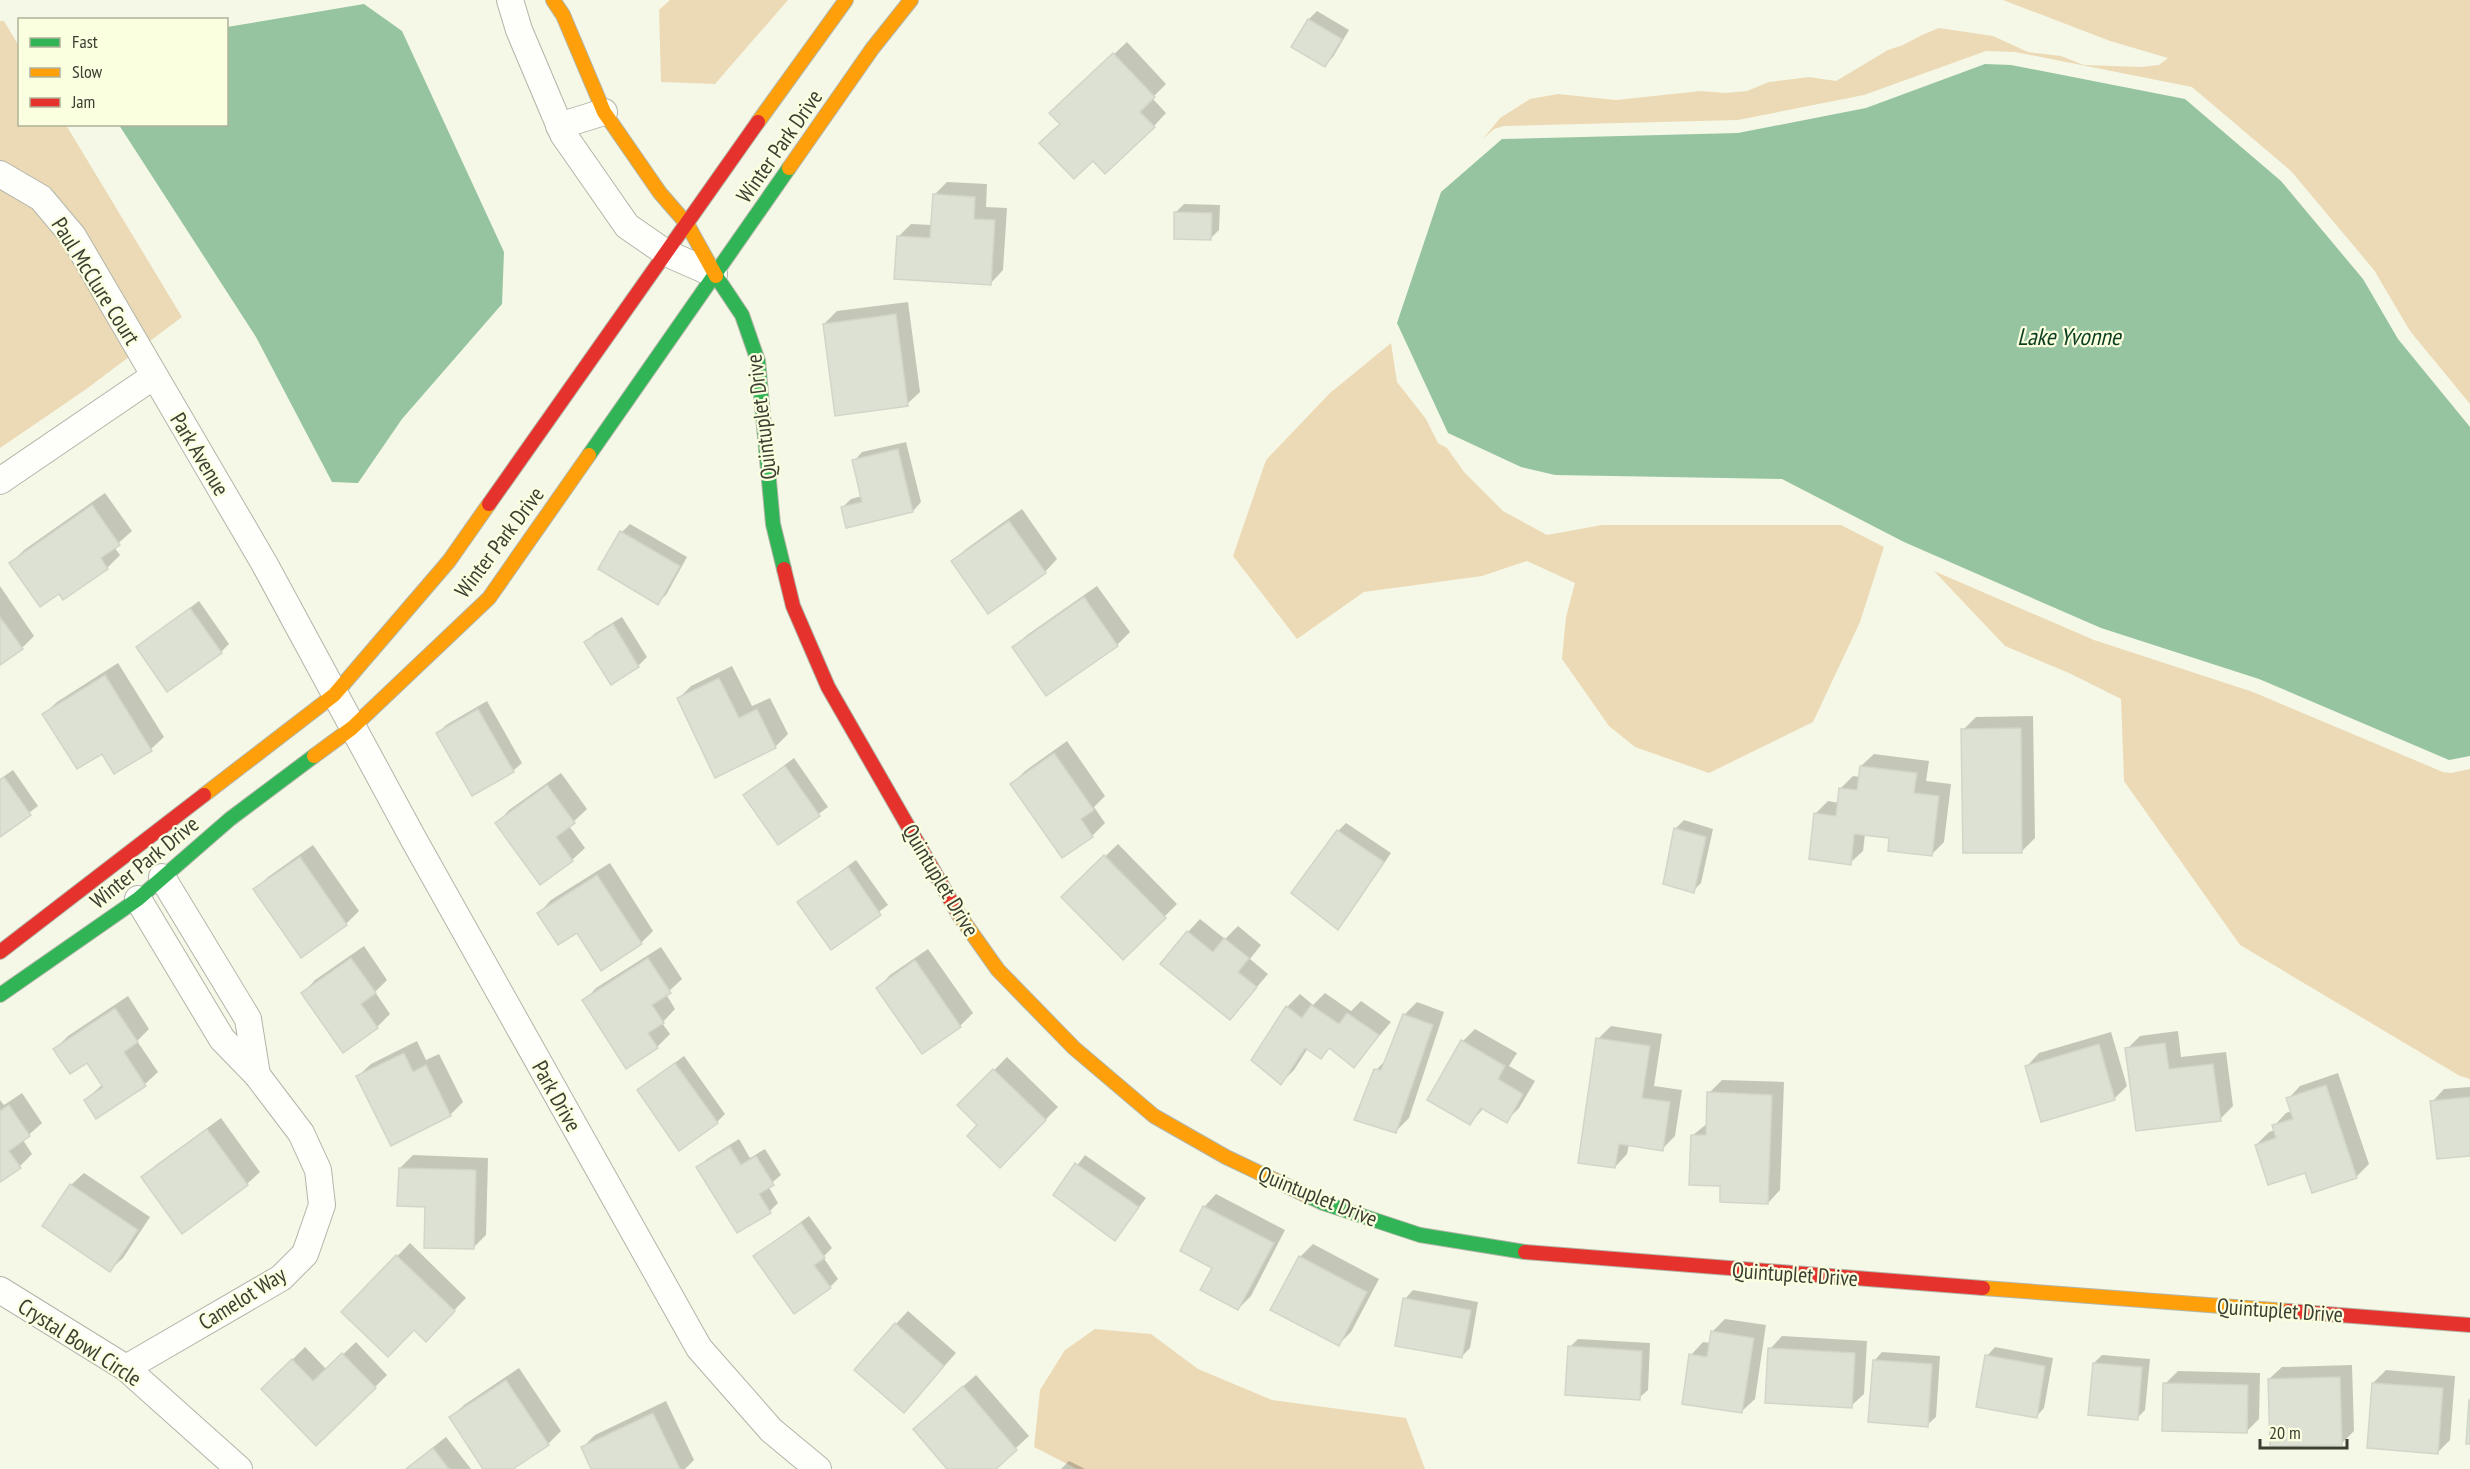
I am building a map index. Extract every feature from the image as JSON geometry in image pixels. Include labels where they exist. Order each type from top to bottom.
[{"type":"street","points":[[510,0],[519,30],[563,134],[627,226],[666,253],[714,274]]},
{"type":"street","name":"Quintuplet Drive","points":[[553,0],[563,15],[604,112],[660,193],[687,224],[714,274],[742,315],[758,362],[773,524],[793,606],[828,687],[956,911],[998,970],[1074,1048],[1154,1116],[1226,1157],[1323,1203],[1420,1235],[1535,1254],[2470,1324]]},
{"type":"street","name":"Winter Park Drive","points":[[0,952],[334,695],[449,561],[846,0]]},
{"type":"street","name":"Winter Park Drive","points":[[0,995],[138,899],[230,819],[352,728],[489,598],[872,49],[911,0]]},
{"type":"street","points":[[559,126],[604,112]]},
{"type":"street","name":"Paul McClure Court","points":[[0,174],[41,198],[73,236],[154,376]]},
{"type":"street","points":[[0,481],[154,376]]},
{"type":"street","name":"Park Avenue","points":[[154,376],[264,563],[334,695]]},
{"type":"street","name":"Park Drive","points":[[334,695],[699,1348],[771,1430],[818,1469]]},
{"type":"street","name":"Camelot Way","points":[[162,878],[248,1019],[257,1075]]},
{"type":"street","name":"Camelot Way","points":[[126,1368],[280,1278],[305,1254],[322,1205],[318,1170],[301,1133],[257,1075],[222,1039],[138,899]]},
{"type":"street","name":"Crystal Bowl Circle","points":[[0,1290],[126,1368],[239,1469]]},
{"type":"shaded area","points":[[670,0],[788,0],[715,84],[661,82],[659,10]]},
{"type":"shaded area","points":[[2003,0],[2470,0],[2470,404],[2410,331],[2374,270],[2291,171],[2192,87],[2015,52],[1986,51],[1864,95],[1738,120],[1504,126],[1494,129],[1483,139],[1500,118],[1530,99],[1558,94],[1616,100],[1701,91],[1725,93],[1747,91],[1769,82],[1809,77],[1836,81],[1888,50],[1939,28],[1993,36],[2028,52],[2061,56],[2084,65],[2141,67],[2159,65],[2168,58],[2110,41]]},
{"type":"shaded area","points":[[0,21],[4,21],[18,44],[18,126],[67,126],[182,317],[85,390],[0,448]]},
{"type":"shaded area","points":[[1391,343],[1397,382],[1426,419],[1438,443],[1447,448],[1464,472],[1503,511],[1547,535],[1602,525],[1841,525],[1884,547],[1860,622],[1813,722],[1709,773],[1635,747],[1609,726],[1562,659],[1566,617],[1575,583],[1527,561],[1482,576],[1364,592],[1297,639],[1233,556],[1266,460],[1330,393]]},
{"type":"shaded area","points":[[1934,571],[2094,640],[2253,692],[2443,772],[2451,773],[2470,769],[2470,1079],[2460,1076],[2240,945],[2124,781],[2121,699],[2069,673],[2005,646]]},
{"type":"shaded area","points":[[1095,1329],[1151,1334],[1198,1369],[1272,1400],[1406,1418],[1425,1469],[1077,1469],[1034,1447],[1040,1390],[1065,1350]]},
{"type":"water","points":[[364,4],[402,31],[504,252],[502,304],[402,419],[358,483],[332,482],[256,337],[120,126],[228,126],[228,27]]},
{"type":"water","name":"Lake Yvonne","points":[[1985,64],[2011,65],[2185,99],[2281,181],[2363,279],[2398,339],[2470,427],[2470,756],[2449,760],[2259,679],[2101,628],[1904,542],[1782,479],[1555,475],[1521,467],[1448,433],[1397,323],[1441,192],[1502,139],[1738,133],[1866,108]]},
{"type":"building","points":[[1308,19],[1342,39],[1325,67],[1291,47]]},
{"type":"building","points":[[1113,53],[1155,97],[1140,112],[1155,127],[1105,174],[1093,161],[1074,179],[1039,143],[1060,124],[1049,113]]},
{"type":"building","points":[[933,194],[975,197],[974,219],[995,220],[991,285],[894,279],[897,236],[930,238]]},
{"type":"building","points":[[1174,212],[1212,213],[1211,240],[1174,239]]},
{"type":"building","points":[[896,314],[908,406],[835,416],[823,324]]},
{"type":"building","points":[[898,449],[913,512],[846,528],[841,507],[862,502],[852,460]]},
{"type":"building","points":[[92,505],[120,545],[101,558],[108,569],[63,600],[59,594],[40,607],[9,563]]},
{"type":"building","points":[[1009,521],[1046,573],[988,614],[951,561]]},
{"type":"building","points":[[620,531],[680,566],[658,605],[598,569]]},
{"type":"building","points":[[1084,597],[1118,646],[1046,696],[1012,647]]},
{"type":"building","points":[[190,608],[222,653],[167,692],[136,647]]},
{"type":"building","points":[[0,617],[23,649],[0,665]]},
{"type":"building","points":[[613,624],[639,667],[611,685],[584,642]]},
{"type":"building","points":[[105,675],[152,751],[114,774],[102,754],[77,769],[42,714]]},
{"type":"building","points":[[719,678],[739,718],[757,709],[776,748],[715,778],[677,698]]},
{"type":"building","points":[[478,709],[514,772],[472,796],[436,733]]},
{"type":"building","points":[[2021,728],[2022,853],[1963,853],[1961,729]]},
{"type":"building","points":[[1054,753],[1094,810],[1081,819],[1093,837],[1062,858],[1010,784]]},
{"type":"building","points":[[785,766],[820,816],[778,845],[743,795]]},
{"type":"building","points":[[1860,766],[1917,773],[1914,793],[1939,796],[1932,856],[1888,851],[1889,838],[1854,834],[1851,865],[1809,859],[1814,813],[1836,816],[1839,788],[1857,790]]},
{"type":"building","points":[[4,777],[31,815],[0,837],[0,780]]},
{"type":"building","points":[[547,785],[575,823],[556,837],[573,861],[540,885],[495,823]]},
{"type":"building","points":[[1674,828],[1706,837],[1694,893],[1663,884]]},
{"type":"building","points":[[1337,830],[1384,862],[1338,930],[1291,893]]},
{"type":"building","points":[[1104,855],[1166,918],[1123,960],[1061,897]]},
{"type":"building","points":[[300,857],[347,925],[301,958],[253,889]]},
{"type":"building","points":[[848,867],[881,915],[831,950],[797,902]]},
{"type":"building","points":[[597,875],[642,944],[601,971],[577,933],[558,945],[537,913]]},
{"type":"building","points":[[1187,931],[1213,952],[1224,938],[1249,958],[1238,972],[1257,987],[1230,1020],[1160,964]]},
{"type":"building","points":[[351,958],[376,993],[361,1004],[378,1028],[343,1053],[301,993]]},
{"type":"building","points":[[648,958],[671,993],[652,1005],[664,1023],[648,1033],[658,1048],[626,1069],[582,1000]]},
{"type":"building","points":[[915,960],[961,1027],[922,1054],[876,988]]},
{"type":"building","points":[[1311,1005],[1339,1024],[1347,1013],[1379,1035],[1354,1068],[1329,1048],[1321,1059],[1305,1048],[1281,1085],[1251,1060],[1286,1006],[1302,1018]]},
{"type":"building","points":[[115,1008],[138,1042],[124,1052],[146,1086],[96,1119],[84,1100],[103,1087],[87,1063],[70,1074],[53,1049]]},
{"type":"building","points":[[1403,1014],[1433,1025],[1396,1133],[1354,1120],[1374,1069],[1381,1070]]},
{"type":"building","points":[[1596,1038],[1650,1046],[1642,1098],[1670,1102],[1663,1151],[1619,1144],[1615,1168],[1578,1163]]},
{"type":"building","points":[[1461,1040],[1505,1066],[1498,1079],[1523,1094],[1507,1123],[1481,1108],[1470,1125],[1427,1100]]},
{"type":"building","points":[[2165,1043],[2169,1069],[2213,1064],[2221,1121],[2136,1131],[2125,1048]]},
{"type":"building","points":[[2099,1044],[2115,1100],[2041,1122],[2025,1066]]},
{"type":"building","points":[[404,1053],[413,1072],[426,1065],[451,1116],[391,1146],[356,1076]]},
{"type":"building","points":[[675,1063],[718,1123],[679,1151],[637,1090]]},
{"type":"building","points":[[993,1069],[1046,1120],[1000,1168],[967,1136],[977,1125],[957,1105]]},
{"type":"building","points":[[2326,1085],[2357,1178],[2312,1193],[2305,1173],[2268,1185],[2255,1145],[2276,1138],[2272,1125],[2293,1119],[2286,1098]]},
{"type":"building","points":[[1707,1092],[1772,1095],[1768,1204],[1720,1202],[1720,1186],[1689,1185],[1691,1135],[1706,1135]]},
{"type":"building","points":[[2470,1097],[2470,1156],[2437,1159],[2430,1101]]},
{"type":"building","points":[[9,1105],[30,1136],[9,1151],[21,1168],[0,1182],[0,1111]]},
{"type":"building","points":[[207,1129],[248,1185],[182,1234],[141,1177]]},
{"type":"building","points":[[730,1147],[741,1165],[756,1156],[774,1185],[759,1194],[771,1213],[737,1233],[696,1167]]},
{"type":"building","points":[[1075,1163],[1139,1207],[1115,1241],[1053,1195]]},
{"type":"building","points":[[399,1168],[476,1170],[474,1249],[424,1248],[425,1207],[397,1206]]},
{"type":"building","points":[[70,1184],[138,1230],[110,1272],[42,1226]]},
{"type":"building","points":[[1203,1206],[1274,1243],[1238,1310],[1200,1290],[1212,1268],[1180,1251]]},
{"type":"building","points":[[801,1223],[825,1258],[814,1265],[831,1288],[794,1314],[753,1256]]},
{"type":"building","points":[[396,1255],[455,1311],[426,1342],[414,1330],[388,1357],[341,1312]]},
{"type":"building","points":[[1299,1256],[1367,1292],[1339,1346],[1270,1310]]},
{"type":"building","points":[[1403,1298],[1471,1310],[1462,1358],[1395,1346]]},
{"type":"building","points":[[895,1323],[944,1366],[904,1413],[854,1370]]},
{"type":"building","points":[[1711,1331],[1754,1338],[1742,1413],[1682,1404],[1689,1354],[1707,1357]]},
{"type":"building","points":[[1568,1346],[1642,1351],[1640,1400],[1565,1395]]},
{"type":"building","points":[[1768,1348],[1855,1353],[1852,1408],[1765,1403]]},
{"type":"building","points":[[342,1353],[376,1388],[316,1446],[261,1389],[292,1359],[313,1381]]},
{"type":"building","points":[[1985,1355],[2045,1366],[2037,1418],[1976,1407]]},
{"type":"building","points":[[1873,1360],[1932,1364],[1928,1427],[1868,1422]]},
{"type":"building","points":[[2093,1363],[2142,1367],[2138,1420],[2088,1415]]},
{"type":"building","points":[[2340,1377],[2342,1445],[2270,1446],[2268,1379]]},
{"type":"building","points":[[506,1380],[549,1445],[513,1469],[483,1469],[449,1417]]},
{"type":"building","points":[[2163,1383],[2248,1385],[2247,1433],[2162,1431]]},
{"type":"building","points":[[2372,1383],[2443,1388],[2438,1454],[2367,1448]]},
{"type":"building","points":[[963,1386],[1017,1450],[996,1469],[947,1469],[913,1429]]},
{"type":"building","points":[[2469,1400],[2470,1444],[2466,1444]]},
{"type":"building","points":[[653,1413],[680,1469],[591,1469],[581,1447]]},
{"type":"building","points":[[433,1448],[449,1469],[406,1469]]},
{"type":"traffic: fast","points":[[589,455],[789,168]]},
{"type":"traffic: fast","points":[[716,276],[742,315],[758,361],[773,524],[784,569]]},
{"type":"traffic: fast","points":[[0,995],[138,899],[230,819],[314,756]]},
{"type":"traffic: fast","points":[[1308,1196],[1420,1235],[1525,1252]]},
{"type":"traffic: slow","points":[[553,0],[563,15],[604,112],[660,193],[687,224],[716,276]]},
{"type":"traffic: slow","points":[[758,122],[846,0]]},
{"type":"traffic: slow","points":[[789,168],[872,49],[911,0]]},
{"type":"traffic: slow","points":[[314,756],[352,728],[489,598],[589,455]]},
{"type":"traffic: slow","points":[[204,795],[334,695],[449,561],[489,504]]},
{"type":"traffic: slow","points":[[959,915],[998,970],[1074,1048],[1154,1116],[1226,1157],[1308,1196]]},
{"type":"traffic: slow","points":[[1983,1288],[2288,1311]]},
{"type":"traffic: jam","points":[[489,504],[758,122]]},
{"type":"traffic: jam","points":[[784,569],[793,606],[828,687],[959,915]]},
{"type":"traffic: jam","points":[[0,952],[204,795]]},
{"type":"traffic: jam","points":[[1525,1252],[1983,1288]]},
{"type":"traffic: jam","points":[[2288,1311],[2470,1325]]}]
